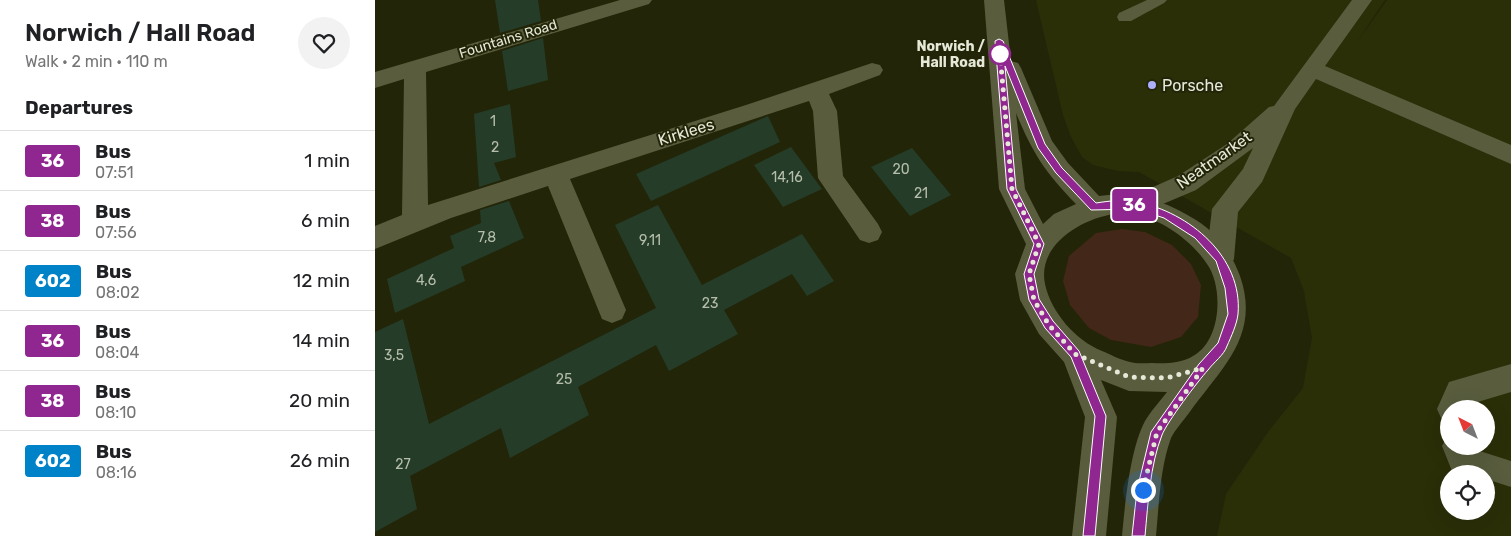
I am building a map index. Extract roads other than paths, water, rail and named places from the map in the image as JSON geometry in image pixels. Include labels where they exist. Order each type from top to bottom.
[{"type":"street","name":"Fountains Road","points":[[375,80],[595,6],[642,0]]},
{"type":"street","points":[[994,0],[1012,189],[1039,244]]},
{"type":"street","name":"Neatmarket","points":[[1220,259],[1225,209],[1253,175],[1285,106],[1362,0]]},
{"type":"street","points":[[999,41],[1041,146],[1059,170],[1094,207]]},
{"type":"street","points":[[415,68],[415,219]]},
{"type":"street","points":[[1312,69],[1511,155]]},
{"type":"street","name":"Kirklees","points":[[375,238],[415,219],[816,91],[872,70]]},
{"type":"street","points":[[816,91],[825,111],[831,178],[869,232]]},
{"type":"street","name":"Neatmarket","points":[[1137,206],[1187,183],[1236,150],[1285,106]]},
{"type":"street","points":[[555,174],[612,310]]},
{"type":"street","points":[[1089,536],[1101,416],[1075,354],[1049,325],[1034,300],[1029,274],[1039,244],[1063,222],[1094,207],[1114,204],[1137,206],[1167,215],[1198,235],[1220,259],[1230,288],[1233,314],[1222,346],[1203,368],[1157,432],[1143,490],[1139,536]]},
{"type":"street","points":[[1075,354],[1129,377],[1166,378],[1203,368]]},
{"type":"street","points":[[1457,400],[1460,392],[1511,378]]},
{"type":"lane","points":[[1125,17],[1159,0]]},
{"type":"lane","points":[[1468,455],[1511,474]]},
{"type":"place","name":"Norwich / Hall Road","points":[[1000,54]]},
{"type":"place","name":"Porsche","points":[[1152,85]]}]
